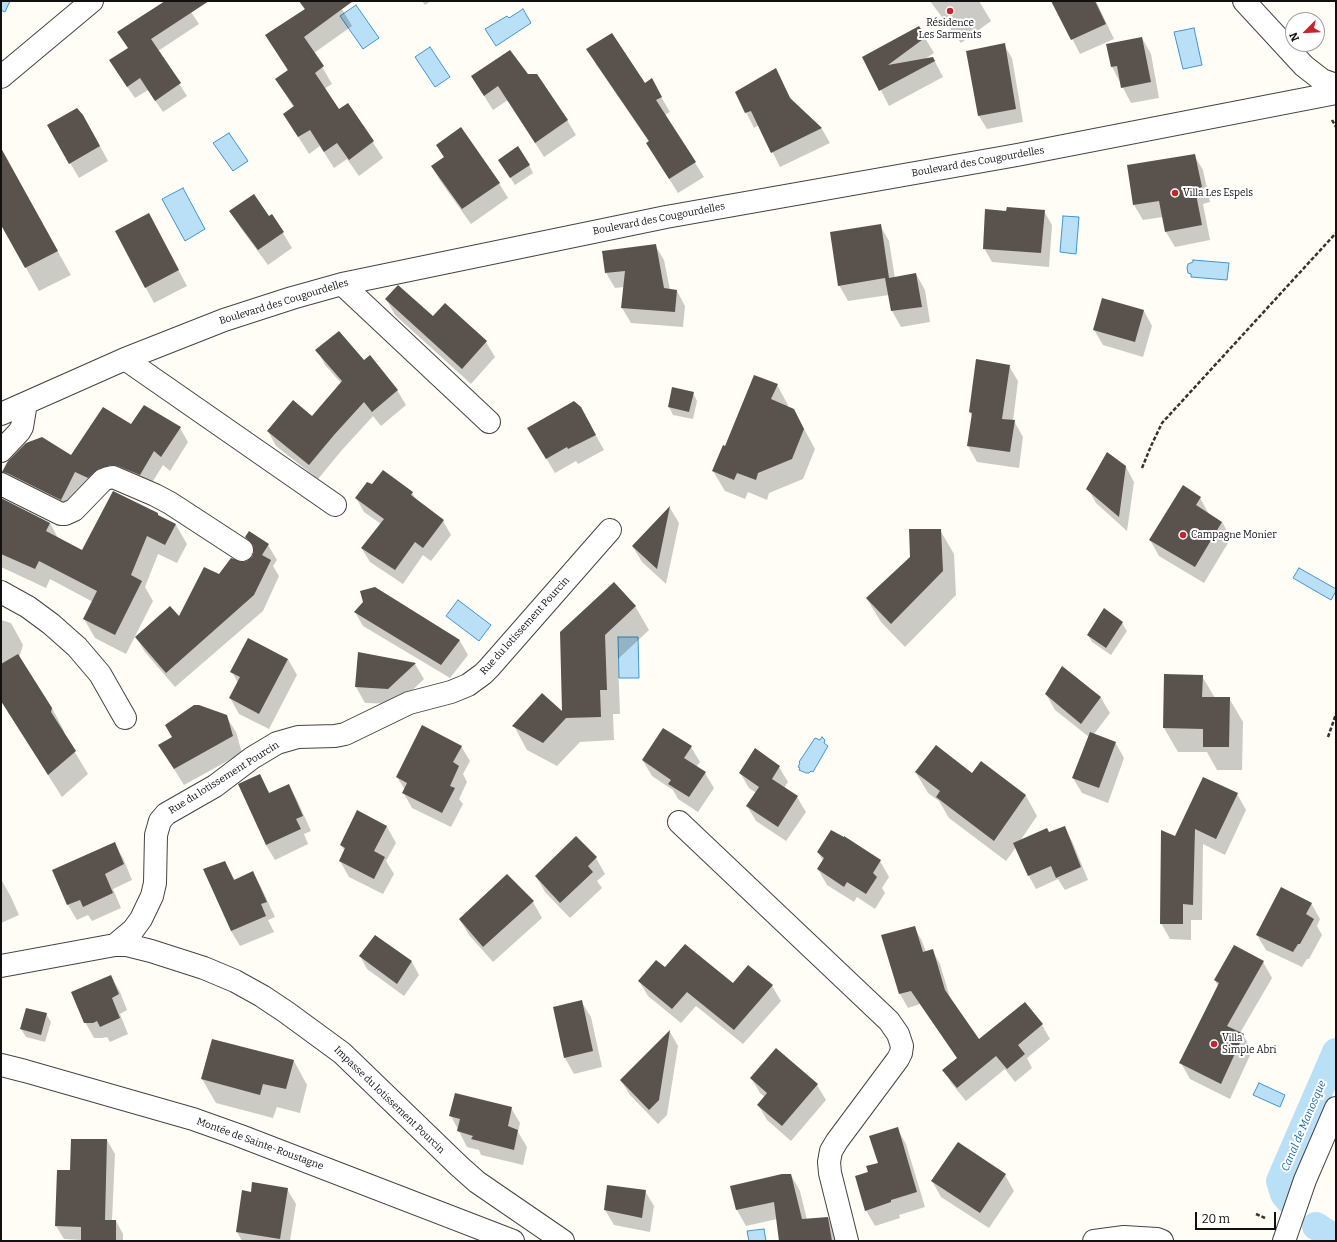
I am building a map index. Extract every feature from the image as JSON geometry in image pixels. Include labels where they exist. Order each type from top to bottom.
[{"type":"street","points":[[3,71],[92,1]]},
{"type":"street","points":[[1244,1],[1304,66],[1322,80],[1336,85]]},
{"type":"street","name":"Boulevard des Cougourdelles","points":[[1,414],[125,358],[224,320],[342,284],[666,217],[1024,154],[1336,93]]},
{"type":"street","points":[[342,284],[489,422]]},
{"type":"street","points":[[125,358],[335,506]]},
{"type":"street","points":[[1,451],[22,427],[26,403]]},
{"type":"street","points":[[1,484],[61,514],[65,514],[74,510],[103,480],[113,477],[170,503],[242,550]]},
{"type":"street","name":"Rue du lotissement Pourcin","points":[[1,966],[115,944],[133,930],[144,913],[152,896],[155,883],[156,835],[160,822],[166,814],[215,786],[252,758],[277,743],[298,737],[329,737],[345,734],[409,703],[451,692],[468,685],[489,668],[610,530]]},
{"type":"street","points":[[1,592],[28,607],[51,624],[77,647],[100,674],[125,718]]},
{"type":"street","points":[[679,822],[889,1021],[898,1034],[902,1046],[898,1059],[831,1151],[829,1162],[830,1173],[847,1241]]},
{"type":"street","name":"Impasse du lotissement Pourcin","points":[[115,944],[127,945],[151,951],[204,968],[235,981],[262,996],[342,1053],[426,1135],[477,1182],[563,1241]]},
{"type":"street","name":"Montée de Sainte-Roustagne","points":[[1,1065],[193,1120],[238,1135],[513,1241]]},
{"type":"street","points":[[1284,1241],[1305,1180],[1336,1108]]},
{"type":"street","points":[[1094,1241],[1124,1236],[1157,1239],[1162,1241]]},
{"type":"path","points":[[1142,468],[1162,423],[1336,233]]},
{"type":"path","points":[[1328,737],[1336,714]]},
{"type":"water","points":[[1,1],[10,1],[5,12],[1,10]]},
{"type":"water","points":[[356,5],[379,38],[363,49],[340,16]]},
{"type":"water","points":[[523,9],[531,23],[496,46],[485,29],[507,16],[509,18]]},
{"type":"water","points":[[1194,28],[1202,65],[1183,69],[1174,32]]},
{"type":"water","points":[[430,47],[450,77],[435,87],[415,57]]},
{"type":"water","points":[[229,133],[248,161],[233,171],[213,143]]},
{"type":"water","points":[[183,188],[205,229],[185,241],[162,199]]},
{"type":"water","points":[[1063,216],[1079,217],[1076,254],[1060,252]]},
{"type":"water","points":[[1193,260],[1229,263],[1227,280],[1191,277],[1191,274],[1188,273],[1187,268],[1188,264],[1193,262]]},
{"type":"water","points":[[1299,568],[1336,589],[1331,600],[1293,578]]},
{"type":"water","points":[[458,600],[491,625],[479,641],[446,616]]},
{"type":"water","points":[[618,637],[638,637],[639,678],[619,678]]},
{"type":"water","points":[[822,737],[825,740],[824,743],[828,746],[813,772],[811,771],[806,773],[799,770],[799,762],[815,738],[820,740]]},
{"type":"water","points":[[1259,1083],[1285,1095],[1280,1107],[1253,1095]]},
{"type":"water","points":[[764,1229],[766,1241],[749,1241],[747,1231]]},
{"type":"building","points":[[165,1],[209,1],[151,39],[181,83],[155,101],[140,78],[127,87],[109,60],[128,48],[117,32]]},
{"type":"building","points":[[299,1],[353,1],[304,37],[324,66],[315,73],[339,109],[348,103],[374,141],[349,160],[337,143],[324,152],[310,130],[298,137],[283,114],[294,106],[275,79],[288,70],[265,35],[305,9]]},
{"type":"building","points":[[1051,1],[1095,1],[1106,24],[1071,40]]},
{"type":"building","points":[[919,26],[926,37],[888,65],[933,57],[935,61],[879,91],[862,57]]},
{"type":"building","points":[[612,33],[645,83],[652,78],[662,97],[656,100],[696,162],[669,179],[646,143],[649,141],[586,49]]},
{"type":"building","points":[[1142,37],[1151,82],[1121,88],[1117,66],[1111,67],[1106,44]]},
{"type":"building","points":[[1005,43],[1016,109],[978,116],[966,51]]},
{"type":"building","points":[[510,50],[528,74],[537,74],[568,120],[535,143],[498,86],[484,96],[471,76]]},
{"type":"building","points":[[776,68],[790,98],[822,128],[771,153],[751,111],[745,113],[735,92]]},
{"type":"building","points":[[77,108],[83,115],[100,146],[69,164],[47,125]]},
{"type":"building","points":[[461,127],[500,183],[462,209],[431,166],[444,157],[436,145]]},
{"type":"building","points":[[518,146],[530,165],[510,178],[498,160]]},
{"type":"building","points":[[1,148],[58,251],[25,268],[1,225]]},
{"type":"building","name":"Villa Les Espels","points":[[1195,154],[1202,187],[1195,189],[1202,225],[1165,232],[1159,201],[1133,205],[1127,165]]},
{"type":"building","points":[[254,194],[269,216],[272,214],[284,232],[258,250],[229,211]]},
{"type":"building","points":[[1007,207],[1045,210],[1041,253],[983,249],[985,209],[1006,211]]},
{"type":"building","points":[[149,213],[179,270],[145,288],[115,231]]},
{"type":"building","points":[[881,224],[889,278],[916,273],[922,307],[891,311],[885,278],[838,286],[830,232]]},
{"type":"building","points":[[656,244],[664,288],[677,290],[675,312],[621,308],[625,271],[605,273],[602,251]]},
{"type":"building","points":[[398,285],[433,316],[445,303],[487,341],[462,369],[385,299]]},
{"type":"building","points":[[1102,298],[1144,310],[1135,342],[1093,330]]},
{"type":"building","points":[[339,331],[364,360],[370,355],[398,390],[372,412],[364,402],[309,465],[267,431],[293,400],[312,416],[342,381],[315,350]]},
{"type":"building","points":[[976,359],[1010,365],[1002,419],[1015,420],[1010,452],[967,446],[972,413],[969,412]]},
{"type":"building","points":[[754,375],[778,384],[771,399],[794,409],[804,429],[792,459],[758,473],[756,480],[737,473],[734,480],[712,471],[723,445],[725,446]]},
{"type":"building","points":[[672,387],[694,392],[689,412],[668,407]]},
{"type":"building","points":[[574,401],[581,407],[596,435],[568,449],[567,447],[546,459],[527,428]]},
{"type":"building","points":[[144,405],[181,427],[161,457],[154,451],[140,475],[118,466],[111,465],[98,469],[88,478],[75,472],[61,500],[7,473],[2,472],[8,461],[26,443],[42,437],[71,455],[103,407],[131,424]]},
{"type":"building","points":[[1107,452],[1126,466],[1119,517],[1086,489]]},
{"type":"building","points":[[383,470],[413,492],[411,495],[444,520],[423,548],[415,542],[395,570],[361,548],[384,519],[355,498],[367,482],[372,484]]},
{"type":"building","name":"Campagne Monier","points":[[1183,485],[1201,497],[1196,505],[1222,522],[1195,567],[1149,540]]},
{"type":"building","points":[[113,491],[158,513],[158,515],[176,524],[165,545],[147,536],[131,575],[142,581],[115,635],[83,619],[97,591],[39,561],[35,569],[1,554],[1,498],[50,523],[46,531],[82,550]]},
{"type":"building","points":[[670,506],[657,569],[632,546]]},
{"type":"building","points":[[909,529],[941,529],[943,571],[891,624],[866,598],[910,557]]},
{"type":"building","points":[[249,531],[269,544],[262,555],[271,560],[254,595],[166,673],[135,637],[170,606],[179,616],[204,567],[219,574],[231,558],[242,562],[247,561],[252,557],[254,551],[253,545],[245,537]]},
{"type":"building","points":[[614,582],[636,606],[605,635],[607,690],[600,690],[601,717],[566,718],[543,743],[512,726],[542,693],[562,711],[560,632]]},
{"type":"building","points":[[375,587],[460,640],[441,665],[354,612],[363,602],[360,591]]},
{"type":"building","points":[[1104,608],[1123,622],[1106,648],[1087,635]]},
{"type":"building","points":[[248,638],[288,659],[259,714],[229,698],[240,677],[230,672]]},
{"type":"building","points":[[358,652],[416,663],[388,689],[355,687]]},
{"type":"building","points":[[18,654],[52,708],[51,712],[76,751],[48,775],[1,701],[1,664]]},
{"type":"building","points":[[1062,666],[1101,697],[1081,724],[1045,694]]},
{"type":"building","points":[[1164,674],[1203,675],[1202,697],[1230,697],[1229,747],[1203,747],[1203,729],[1163,728]]},
{"type":"building","points":[[194,705],[199,705],[227,715],[233,736],[174,769],[158,745],[172,737],[165,725]]},
{"type":"building","points":[[422,725],[462,746],[453,762],[459,766],[450,786],[455,788],[442,813],[402,793],[407,783],[396,777]]},
{"type":"building","points":[[663,728],[692,746],[684,758],[706,772],[689,797],[668,784],[671,780],[642,760]]},
{"type":"building","points":[[1090,732],[1116,742],[1099,788],[1072,778]]},
{"type":"building","points":[[936,745],[972,773],[981,761],[1026,795],[994,841],[936,797],[940,791],[915,772]]},
{"type":"building","points":[[755,748],[780,766],[772,779],[798,796],[778,827],[746,806],[759,787],[739,773]]},
{"type":"building","points":[[260,774],[269,793],[289,784],[303,816],[296,819],[301,829],[266,845],[238,784]]},
{"type":"building","points":[[1203,777],[1238,793],[1216,839],[1195,829],[1193,905],[1183,904],[1183,924],[1160,924],[1161,830],[1175,836]]},
{"type":"building","points":[[357,810],[387,826],[374,851],[385,857],[374,879],[339,861],[345,848],[340,845]]},
{"type":"building","points":[[1065,826],[1081,867],[1056,878],[1051,866],[1028,876],[1013,843],[1047,828],[1049,832]]},
{"type":"building","points":[[831,830],[844,836],[881,860],[873,873],[877,877],[866,894],[847,882],[844,887],[817,869],[824,858],[817,852]]},
{"type":"building","points":[[576,836],[597,857],[588,866],[593,872],[560,903],[535,876]]},
{"type":"building","points":[[115,842],[124,864],[105,874],[113,893],[83,907],[80,900],[67,905],[52,870]]},
{"type":"building","points":[[225,861],[234,880],[253,871],[267,902],[261,904],[266,916],[231,931],[203,869]]},
{"type":"building","points":[[507,874],[534,901],[483,947],[459,919]]},
{"type":"building","points":[[1281,887],[1312,903],[1306,914],[1314,919],[1300,944],[1298,944],[1293,952],[1256,935]]},
{"type":"building","points":[[915,926],[923,952],[933,949],[945,990],[979,1039],[1025,1002],[1043,1024],[1018,1045],[1025,1054],[1007,1069],[996,1056],[957,1088],[942,1070],[957,1058],[911,991],[899,994],[881,935]]},
{"type":"building","points":[[375,935],[412,961],[397,984],[359,956]]},
{"type":"building","points":[[685,944],[733,983],[748,965],[773,985],[734,1030],[687,992],[672,1009],[638,981],[656,960],[665,967]]},
{"type":"building","points":[[1234,945],[1264,961],[1227,1026],[1244,1034],[1221,1084],[1179,1063],[1219,983],[1214,980]]},
{"type":"building","points":[[111,975],[119,994],[112,998],[120,1018],[100,1027],[97,1021],[93,1023],[84,1023],[71,992]]},
{"type":"building","points":[[582,1000],[593,1051],[564,1058],[553,1007]]},
{"type":"building","points":[[26,1008],[47,1013],[41,1035],[20,1029]]},
{"type":"building","points":[[670,1030],[659,1100],[649,1110],[620,1080]]},
{"type":"building","points":[[212,1039],[294,1060],[286,1089],[263,1084],[260,1095],[201,1079]]},
{"type":"building","points":[[776,1048],[818,1084],[782,1126],[757,1105],[767,1093],[750,1078]]},
{"type":"building","points":[[455,1093],[512,1107],[508,1126],[518,1130],[514,1150],[471,1139],[473,1136],[457,1131],[460,1119],[449,1116]]},
{"type":"building","points":[[898,1127],[917,1192],[891,1200],[891,1202],[865,1211],[855,1176],[868,1172],[866,1166],[878,1163],[869,1136]]},
{"type":"building","points":[[71,1139],[107,1139],[105,1220],[116,1220],[116,1241],[81,1241],[81,1227],[55,1226],[57,1170],[70,1170]]},
{"type":"building","points":[[958,1142],[1006,1174],[980,1213],[931,1181]]},
{"type":"building","points":[[782,1174],[791,1174],[802,1219],[828,1217],[832,1241],[779,1241],[774,1202],[736,1210],[730,1186]]},
{"type":"building","points":[[252,1182],[288,1188],[280,1239],[236,1232],[242,1190],[251,1192]]},
{"type":"building","points":[[607,1185],[646,1190],[642,1218],[604,1210]]},
{"type":"waterway","name":"Canal de Manosque","points":[[1289,1200],[1284,1194],[1280,1181],[1336,1052]]},
{"type":"waterway","name":"Canal de Manosque","points":[[1316,1226],[1336,1239]]},
{"type":"place","name":"Résidence Les Sarments","points":[[950,11]]},
{"type":"place","name":"Villa Les Espels","points":[[1175,193]]},
{"type":"place","name":"Campagne Monier","points":[[1183,535]]},
{"type":"place","name":"Villa Simple Abri","points":[[1214,1044]]}]
